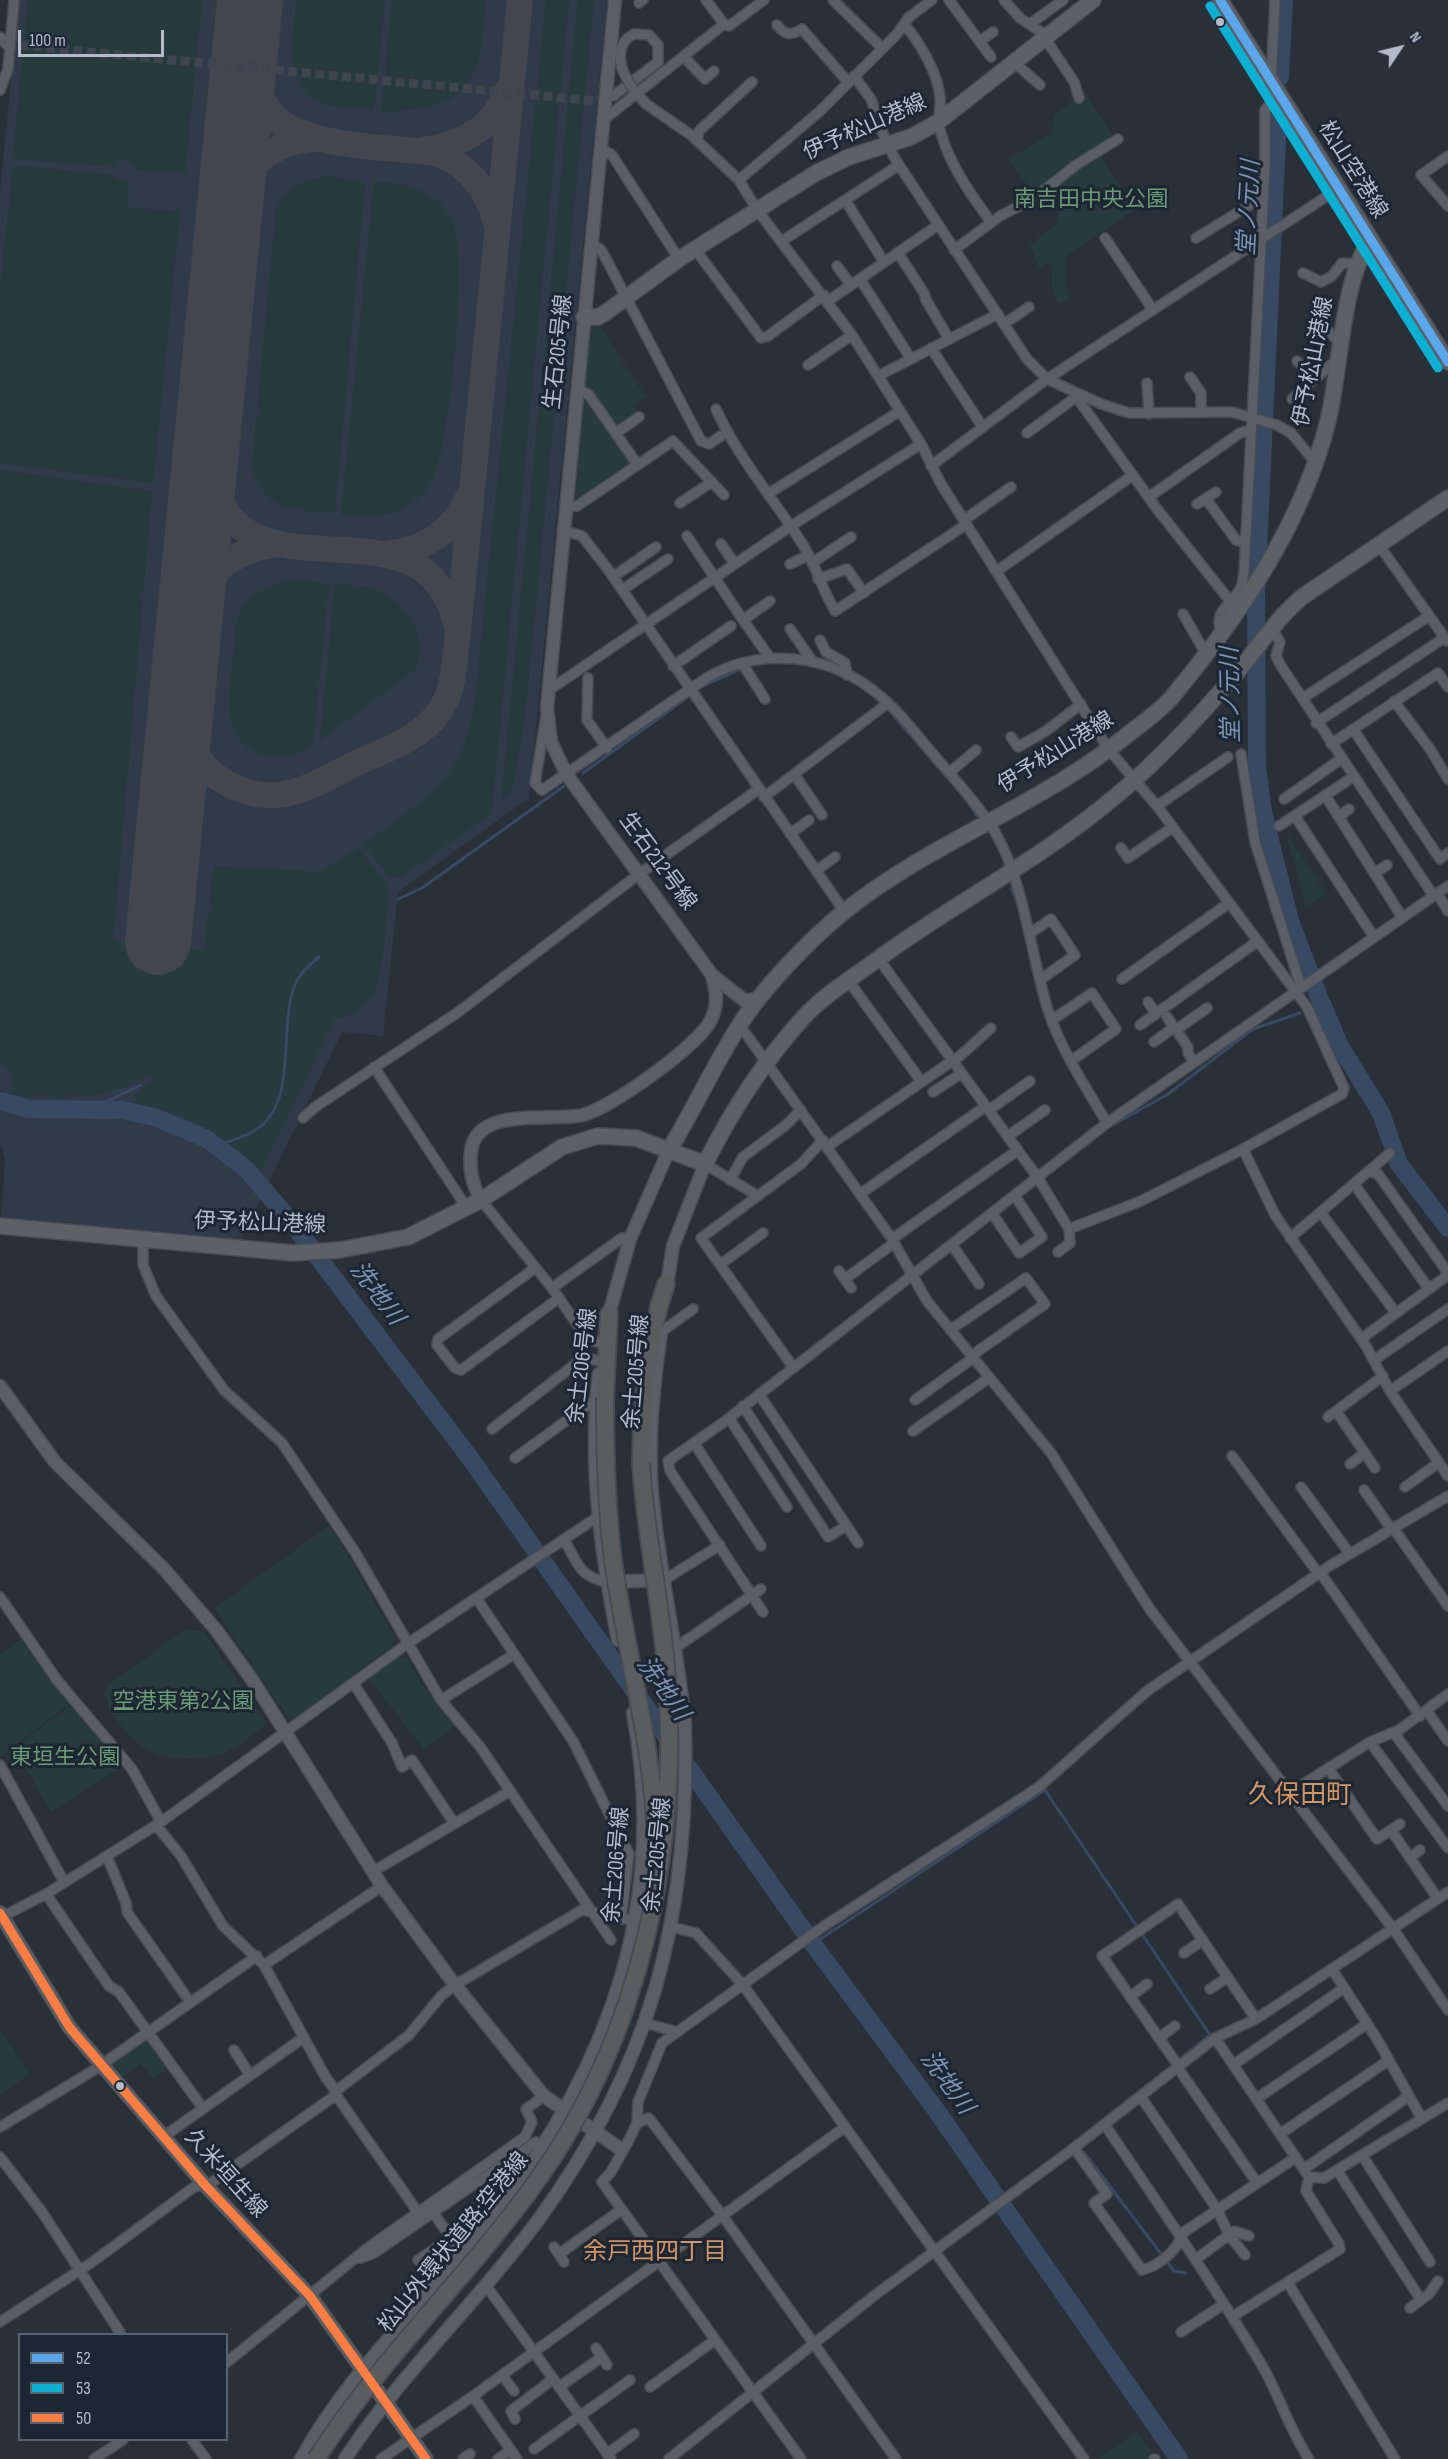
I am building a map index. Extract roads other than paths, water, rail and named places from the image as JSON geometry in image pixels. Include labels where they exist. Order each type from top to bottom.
[{"type":"highway","points":[[657,1873],[668,1811],[669,1734],[666,1665],[644,1508],[641,1462],[646,1364],[654,1321],[666,1284]]},
{"type":"highway","points":[[609,1314],[601,1398],[607,1508],[616,1574],[646,1735],[655,1806],[657,1873]]},
{"type":"highway","name":"松山外環状道路;空港線","points":[[316,2459],[372,2379],[531,2188],[578,2114],[617,2031],[632,1986],[657,1873]]},
{"type":"main road","name":"伊予松山港線","points":[[584,317],[598,317],[679,259],[816,173],[849,157],[911,137],[938,122],[1093,0]]},
{"type":"main road","name":"松山空港線","points":[[1220,0],[1448,362]]},
{"type":"main road","name":"伊予松山港線","points":[[668,1152],[739,1024],[759,998],[844,912],[947,843],[1051,787],[1109,750],[1169,701],[1206,654],[1222,632],[1235,605],[1275,552],[1303,497],[1328,421],[1353,274],[1370,240]]},
{"type":"main road","points":[[705,1164],[722,1130],[766,1063],[805,1017],[848,980],[924,925],[1011,873],[1075,828],[1136,778],[1236,675],[1270,629],[1302,597],[1448,498]]},
{"type":"main road","name":"伊予松山港線","points":[[0,1226],[298,1253],[332,1250],[408,1237],[481,1200],[562,1147],[598,1136],[636,1138],[668,1152],[705,1164]]},
{"type":"main road","name":"久米垣生線","points":[[1,1916],[59,2012],[100,2065],[205,2185],[310,2296],[426,2459]]},
{"type":"street","points":[[0,90],[8,69],[14,0]]},
{"type":"street","name":"生石205号線","points":[[547,708],[562,530],[615,0]]},
{"type":"street","points":[[706,0],[724,24],[729,26],[764,0]]},
{"type":"street","points":[[833,0],[882,48]]},
{"type":"street","points":[[949,0],[991,57]]},
{"type":"street","points":[[1004,0],[1020,18],[1046,39],[1074,82],[1080,98]]},
{"type":"street","points":[[1030,24],[1064,0]]},
{"type":"street","points":[[1235,605],[1241,587],[1245,543],[1250,430],[1253,417],[1264,236],[1265,110],[1270,104],[1275,0]]},
{"type":"street","points":[[739,180],[819,112],[928,1]]},
{"type":"street","points":[[602,121],[635,92],[684,57],[724,24]]},
{"type":"street","points":[[904,24],[913,35],[938,87],[940,97],[938,122],[960,174],[991,222]]},
{"type":"street","points":[[777,25],[787,34],[794,35],[802,30],[851,79],[874,106],[886,145],[1028,359],[1047,379],[1075,395],[1116,409],[1149,414],[1232,412],[1253,417],[1277,425],[1291,433],[1316,463]]},
{"type":"street","points":[[980,41],[993,32]]},
{"type":"street","points":[[613,96],[658,62],[658,45],[649,35],[634,34],[622,43],[620,56],[627,79],[635,92],[697,141],[739,180],[757,210],[852,335],[921,444],[931,466],[965,522],[1109,750],[1136,778],[1258,941],[1300,988]]},
{"type":"street","points":[[684,57],[705,78],[714,71]]},
{"type":"street","points":[[1015,63],[1040,85]]},
{"type":"street","points":[[697,141],[699,131],[752,82]]},
{"type":"street","points":[[954,250],[991,222],[1033,199],[1076,165],[1118,139]]},
{"type":"street","points":[[600,148],[612,155],[679,259]]},
{"type":"street","points":[[1448,156],[1421,175],[1448,206]]},
{"type":"street","points":[[782,241],[899,165]]},
{"type":"street","points":[[931,466],[1047,379],[1338,189]]},
{"type":"street","points":[[1196,238],[1263,197]]},
{"type":"street","points":[[845,200],[884,262]]},
{"type":"street","points":[[695,249],[761,338],[768,336],[826,298],[851,285],[938,225]]},
{"type":"street","points":[[1105,238],[1153,310]]},
{"type":"street","points":[[591,246],[599,248],[603,253],[701,441],[709,444],[727,432]]},
{"type":"street","points":[[898,252],[924,292],[926,300],[949,339]]},
{"type":"street","points":[[1303,273],[1321,282],[1332,276],[1342,263],[1357,264]]},
{"type":"street","points":[[837,266],[851,285]]},
{"type":"street","points":[[860,279],[911,359]]},
{"type":"street","points":[[1004,324],[1029,307]]},
{"type":"street","points":[[878,376],[998,314]]},
{"type":"street","points":[[1319,322],[1335,338],[1343,339]]},
{"type":"street","points":[[808,365],[852,335]]},
{"type":"street","points":[[931,348],[982,426]]},
{"type":"street","points":[[1297,361],[1315,378]]},
{"type":"street","points":[[1292,399],[1332,364],[1339,364]]},
{"type":"street","points":[[1190,377],[1201,393],[1201,412]]},
{"type":"street","points":[[1147,383],[1149,414]]},
{"type":"street","points":[[577,388],[589,395],[637,464]]},
{"type":"street","points":[[1027,433],[1075,395]]},
{"type":"street","points":[[1075,395],[1149,497],[1235,605]]},
{"type":"street","points":[[716,409],[727,432],[811,559],[818,579],[835,611],[965,522],[1011,487]]},
{"type":"street","points":[[768,494],[900,411]]},
{"type":"street","points":[[616,433],[639,417]]},
{"type":"street","points":[[1149,497],[1240,433],[1250,430]]},
{"type":"street","points":[[565,507],[577,507],[673,441],[724,495]]},
{"type":"street","points":[[549,690],[791,526],[921,444]]},
{"type":"street","points":[[997,571],[1133,475]]},
{"type":"street","points":[[680,503],[712,482]]},
{"type":"street","points":[[1197,504],[1216,492]]},
{"type":"street","points":[[1206,499],[1236,540],[1245,543]]},
{"type":"street","points":[[562,530],[582,536],[613,576],[844,912]]},
{"type":"street","points":[[687,536],[770,658]]},
{"type":"street","points":[[790,564],[811,559],[851,537]]},
{"type":"street","points":[[721,544],[735,564]]},
{"type":"street","points":[[1316,723],[1446,640],[1379,545]]},
{"type":"street","points":[[613,576],[656,547]]},
{"type":"street","points":[[622,590],[668,559]]},
{"type":"street","points":[[818,579],[847,569],[864,592]]},
{"type":"street","points":[[742,620],[770,601]]},
{"type":"street","points":[[1183,614],[1206,654]]},
{"type":"street","points":[[1303,698],[1429,616]]},
{"type":"street","points":[[674,666],[731,626]]},
{"type":"street","points":[[790,629],[813,662]]},
{"type":"street","points":[[1270,629],[1280,642],[1276,656],[1316,723],[1448,911]]},
{"type":"street","points":[[820,640],[826,652],[845,663],[847,675]]},
{"type":"street","points":[[547,708],[535,783],[542,790],[567,776],[690,689],[718,672],[742,663],[770,658],[813,662],[861,681],[949,772],[997,838],[1024,911],[1052,1020],[1071,1061],[1107,1122]]},
{"type":"street","points":[[742,663],[765,699]]},
{"type":"street","points":[[1331,744],[1438,673],[1448,687]]},
{"type":"street","points":[[588,678],[586,720],[607,748]]},
{"type":"street","points":[[1394,701],[1430,749],[1448,779]]},
{"type":"street","points":[[1011,737],[1018,747],[1046,731],[1081,704]]},
{"type":"street","points":[[303,1118],[457,1012],[639,874],[794,774],[885,705]]},
{"type":"street","name":"生石212号線","points":[[547,708],[551,742],[567,776],[712,975]]},
{"type":"street","points":[[1353,729],[1440,859],[1448,853]]},
{"type":"street","points":[[949,772],[975,750]]},
{"type":"street","points":[[1069,1229],[1141,1201],[1243,1149],[1342,1094],[1344,1088],[1300,988],[1255,842],[1241,754]]},
{"type":"street","points":[[1157,806],[1228,757]]},
{"type":"street","points":[[1284,799],[1341,759]]},
{"type":"street","points":[[794,774],[822,815]]},
{"type":"street","points":[[1279,826],[1353,777]]},
{"type":"street","points":[[1325,795],[1402,917]]},
{"type":"street","points":[[1339,817],[1349,809]]},
{"type":"street","points":[[1295,816],[1374,937]]},
{"type":"street","points":[[790,834],[809,820]]},
{"type":"street","points":[[1121,848],[1128,858],[1173,827]]},
{"type":"street","points":[[816,871],[836,857]]},
{"type":"street","points":[[1375,873],[1388,865]]},
{"type":"street","points":[[764,1612],[756,1592],[670,1471],[668,1461],[729,1418],[1107,1122],[1448,885]]},
{"type":"street","points":[[1122,979],[1140,960],[1182,930],[1229,903]]},
{"type":"street","points":[[1029,934],[1051,919],[1075,955],[1040,980]]},
{"type":"street","points":[[1140,1025],[1184,987],[1217,964],[1258,941]]},
{"type":"street","points":[[878,958],[1038,1178],[1069,1229],[1070,1243],[1058,1252]]},
{"type":"street","points":[[712,975],[745,1001],[759,998]]},
{"type":"street","points":[[603,1343],[588,1340],[552,1288],[481,1200],[469,1171],[471,1147],[481,1130],[499,1121],[584,1114],[627,1092],[701,1036],[717,1005],[712,975]]},
{"type":"street","points":[[848,980],[921,1081]]},
{"type":"street","points":[[1052,1020],[1092,993],[1116,1029],[1071,1061]]},
{"type":"street","points":[[1148,1002],[1156,1013]]},
{"type":"street","points":[[1154,1042],[1208,1008]]},
{"type":"street","points":[[1167,1017],[1194,1062]]},
{"type":"street","points":[[739,1024],[893,1241],[927,1300],[1051,1454],[1149,1608],[1188,1663],[1394,1930],[1448,2010]]},
{"type":"street","points":[[793,1367],[701,1238],[801,1164],[825,1143],[953,1060],[988,1034]]},
{"type":"street","points":[[374,1067],[467,1208]]},
{"type":"street","points":[[933,1092],[962,1073]]},
{"type":"street","points":[[860,1194],[1030,1081]]},
{"type":"street","points":[[730,1180],[743,1157],[786,1125],[801,1110]]},
{"type":"street","points":[[1008,1136],[1045,1110]]},
{"type":"street","points":[[1243,1149],[1275,1215],[1361,1339],[1390,1390],[1448,1476]]},
{"type":"street","points":[[851,1288],[842,1275],[893,1241],[1018,1150]]},
{"type":"street","name":"余土206号線","points":[[301,2459],[331,2411],[362,2370],[509,2198],[564,2110],[601,2038],[618,1986],[635,1921],[645,1836],[643,1786],[634,1719],[607,1582],[596,1486],[601,1398],[600,1361],[609,1314],[630,1239],[668,1152]]},
{"type":"street","points":[[1290,1238],[1371,1172],[1374,1166],[1390,1153]]},
{"type":"street","points":[[705,1164],[758,1196]]},
{"type":"street","name":"余土205号線","points":[[345,2459],[385,2401],[538,2220],[597,2132],[632,2061],[672,1927],[686,1794],[685,1736],[675,1648],[653,1503],[652,1399],[673,1246],[705,1164]]},
{"type":"street","points":[[1361,1339],[1448,1274],[1378,1174],[1371,1172]]},
{"type":"street","points":[[1354,1184],[1429,1288]]},
{"type":"street","points":[[992,1214],[1019,1253],[1042,1237],[1015,1196]]},
{"type":"street","points":[[1321,1213],[1396,1313]]},
{"type":"street","points":[[721,1264],[763,1233]]},
{"type":"street","points":[[552,1288],[622,1238],[630,1239]]},
{"type":"street","points":[[143,1240],[143,1265],[156,1296],[224,1390],[282,1443],[355,1552],[441,1700],[482,1748],[612,1940]]},
{"type":"street","points":[[952,1245],[979,1284]]},
{"type":"street","points":[[535,1268],[438,1339],[437,1345],[455,1368],[461,1370],[559,1298]]},
{"type":"street","points":[[915,1400],[1045,1304],[1026,1278],[950,1330]]},
{"type":"street","points":[[661,1332],[693,1309]]},
{"type":"street","points":[[1374,1360],[1448,1309]]},
{"type":"street","points":[[1390,1390],[1448,1351]]},
{"type":"street","points":[[492,1429],[583,1359],[600,1361]]},
{"type":"street","points":[[1375,1468],[1332,1414],[1383,1376]]},
{"type":"street","points":[[914,1426],[989,1378]]},
{"type":"street","points":[[0,1386],[55,1462],[188,1596],[254,1681],[372,1872],[454,1985],[544,2096],[622,2150]]},
{"type":"street","points":[[759,1394],[787,1428],[819,1476],[858,1543]]},
{"type":"street","points":[[515,1458],[526,1455],[601,1398]]},
{"type":"street","points":[[743,1406],[828,1537],[854,1517]]},
{"type":"street","points":[[729,1418],[787,1508]]},
{"type":"street","points":[[694,1443],[727,1485],[761,1546]]},
{"type":"street","points":[[1350,1464],[1365,1453]]},
{"type":"street","points":[[1232,1456],[1423,1714],[1448,1741]]},
{"type":"street","points":[[1405,1487],[1438,1463]]},
{"type":"street","points":[[1301,1487],[1350,1554]]},
{"type":"street","points":[[1364,1490],[1448,1606]]},
{"type":"street","points":[[801,2459],[602,2182],[611,2172],[637,2123],[638,2102],[662,2043],[822,1928],[1039,1787],[1142,1695],[1319,1573],[1448,1496]]},
{"type":"street","points":[[1,1916],[46,1894],[158,1824],[286,1734],[407,1644],[599,1516]]},
{"type":"street","points":[[753,1533],[762,1527]]},
{"type":"street","points":[[564,1539],[582,1572],[590,1579],[607,1582],[664,1580],[727,1549]]},
{"type":"street","points":[[675,1648],[756,1592]]},
{"type":"street","points":[[0,1597],[57,1680],[132,1769],[158,1824],[181,1856],[223,1926],[264,1965],[326,2078],[417,2211]]},
{"type":"street","points":[[477,1599],[573,1741],[629,1854],[621,1919]]},
{"type":"street","points":[[714,1620],[720,1629]]},
{"type":"street","points":[[441,1700],[513,1655]]},
{"type":"street","points":[[354,1684],[392,1743],[402,1767],[412,1760],[454,1823]]},
{"type":"street","points":[[1289,1793],[1370,1742],[1394,1733],[1448,1694]]},
{"type":"street","points":[[1394,1733],[1446,1800]]},
{"type":"street","points":[[1370,1742],[1448,1848]]},
{"type":"street","points":[[0,1765],[64,1882]]},
{"type":"street","points":[[1329,1768],[1377,1839],[1400,1824]]},
{"type":"street","points":[[372,1872],[510,1791]]},
{"type":"street","points":[[1391,1830],[1438,1899]]},
{"type":"street","points":[[1410,1858],[1420,1850]]},
{"type":"street","points":[[107,1856],[126,1903],[127,1912],[190,2002]]},
{"type":"street","points":[[264,1965],[382,1886]]},
{"type":"street","points":[[671,2458],[813,2344],[989,2209],[1105,2125],[1215,2038],[1256,2019],[1394,1930],[1448,1892]]},
{"type":"street","points":[[46,1894],[109,1986],[116,1988],[146,2032],[152,2035],[202,2108]]},
{"type":"street","points":[[1256,2019],[1178,1904],[1102,1956],[1257,2183]]},
{"type":"street","points":[[0,2322],[78,2271],[194,2187],[205,2185],[336,2093],[409,2035],[441,1996],[454,1985],[582,1910],[696,1933],[743,1985],[1084,2459]]},
{"type":"street","points":[[1184,1953],[1203,1940]]},
{"type":"street","points":[[0,2127],[100,2065],[257,1956]]},
{"type":"street","points":[[1332,1969],[1389,2060],[1422,2119]]},
{"type":"street","points":[[1210,1989],[1228,1977]]},
{"type":"street","points":[[1130,1997],[1147,1984]]},
{"type":"street","points":[[1233,2065],[1344,1988]]},
{"type":"street","points":[[645,2023],[677,2032]]},
{"type":"street","points":[[1256,2099],[1367,2024]]},
{"type":"street","points":[[1159,2038],[1175,2026]]},
{"type":"street","points":[[163,2138],[303,2038]]},
{"type":"street","points":[[1215,2038],[1306,2173],[1306,2191],[1340,2249],[1232,2317]]},
{"type":"street","points":[[234,2050],[250,2075]]},
{"type":"street","points":[[1280,2134],[1389,2060]]},
{"type":"street","points":[[356,2260],[374,2253],[429,2208],[525,2137],[532,2122],[526,2109],[544,2096]]},
{"type":"street","points":[[1306,2173],[1409,2096]]},
{"type":"street","points":[[1141,2097],[1217,2209],[1229,2235],[1245,2255]]},
{"type":"street","points":[[1306,2173],[1324,2178],[1448,2103]]},
{"type":"street","points":[[637,2123],[649,2118],[722,2215],[896,2459]]},
{"type":"street","points":[[1105,2125],[1196,2259],[1278,2392],[1284,2418],[1309,2459]]},
{"type":"street","points":[[381,2459],[473,2396],[845,2127]]},
{"type":"street","points":[[228,2361],[417,2211],[429,2208],[536,2142]]},
{"type":"street","points":[[1074,2148],[1107,2194],[1094,2204],[1142,2270],[1165,2257],[1179,2245],[1184,2232],[1296,2158]]},
{"type":"street","points":[[1362,2155],[1430,2262]]},
{"type":"street","points":[[0,2157],[42,2212],[78,2271],[120,2333]]},
{"type":"street","points":[[1337,2170],[1421,2300]]},
{"type":"street","points":[[429,2208],[609,2457],[634,2434]]},
{"type":"street","points":[[559,2254],[621,2210]]},
{"type":"street","points":[[1196,2259],[1234,2231],[1249,2236]]},
{"type":"street","points":[[418,2260],[450,2238]]},
{"type":"street","points":[[1410,2308],[1421,2300],[1438,2281]]},
{"type":"street","points":[[1287,2283],[1395,2459]]},
{"type":"street","points":[[1181,2332],[1224,2304]]},
{"type":"street","points":[[650,2387],[715,2340]]},
{"type":"street","points":[[515,2419],[511,2411],[602,2357]]},
{"type":"street","points":[[502,2375],[514,2391]]},
{"type":"street","points":[[534,2449],[579,2416],[617,2383],[630,2380]]},
{"type":"street","points":[[473,2396],[517,2459]]},
{"type":"street","points":[[95,2459],[120,2441]]},
{"type":"street","points":[[193,2441],[206,2459]]},
{"type":"street","points":[[498,2459],[511,2450]]},
{"type":"waterway","name":"堂ノ元川","points":[[1280,77],[1284,0]]},
{"type":"waterway","name":"堂ノ元川","points":[[1278,118],[1256,593],[1257,766],[1263,812],[1290,921],[1340,1046],[1381,1113],[1399,1164],[1448,1228]]},
{"type":"waterway","points":[[703,686],[741,669]]},
{"type":"waterway","points":[[583,773],[688,697]]},
{"type":"waterway","points":[[886,707],[939,768]]},
{"type":"waterway","points":[[398,899],[422,888],[564,786]]},
{"type":"waterway","points":[[963,795],[977,816]]},
{"type":"waterway","points":[[1011,888],[1017,902]]},
{"type":"waterway","points":[[1021,917],[1041,1001]]},
{"type":"waterway","points":[[215,1146],[254,1131],[267,1120],[276,1105],[285,1068],[292,993],[299,977],[319,957]]},
{"type":"waterway","points":[[1113,1125],[1168,1094],[1253,1029],[1300,1013]]},
{"type":"waterway","points":[[93,1108],[141,1085]]},
{"type":"waterway","name":"洗地川","points":[[0,1101],[29,1109],[122,1110],[154,1117],[207,1139],[247,1170],[289,1219],[470,1458],[813,1944],[936,2110],[1179,2459]]},
{"type":"waterway","points":[[813,1944],[1045,1790],[1210,2035],[1180,2059]]},
{"type":"waterway","points":[[1075,2142],[1165,2071]]},
{"type":"waterway","points":[[1084,2152],[1174,2271],[1186,2273]]},
{"type":"tunnel","points":[[6,44],[597,101],[610,97]]},
{"type":"district","name":"久保田町","points":[[1300,1796]]},
{"type":"district","name":"余戸西四丁目","points":[[655,2253]]},
{"type":"park label","name":"南吉田中央公園","points":[[1091,200]]},
{"type":"park label","name":"空港東第2公園","points":[[183,1702]]},
{"type":"park label","name":"東垣生公園","points":[[65,1758]]}]
